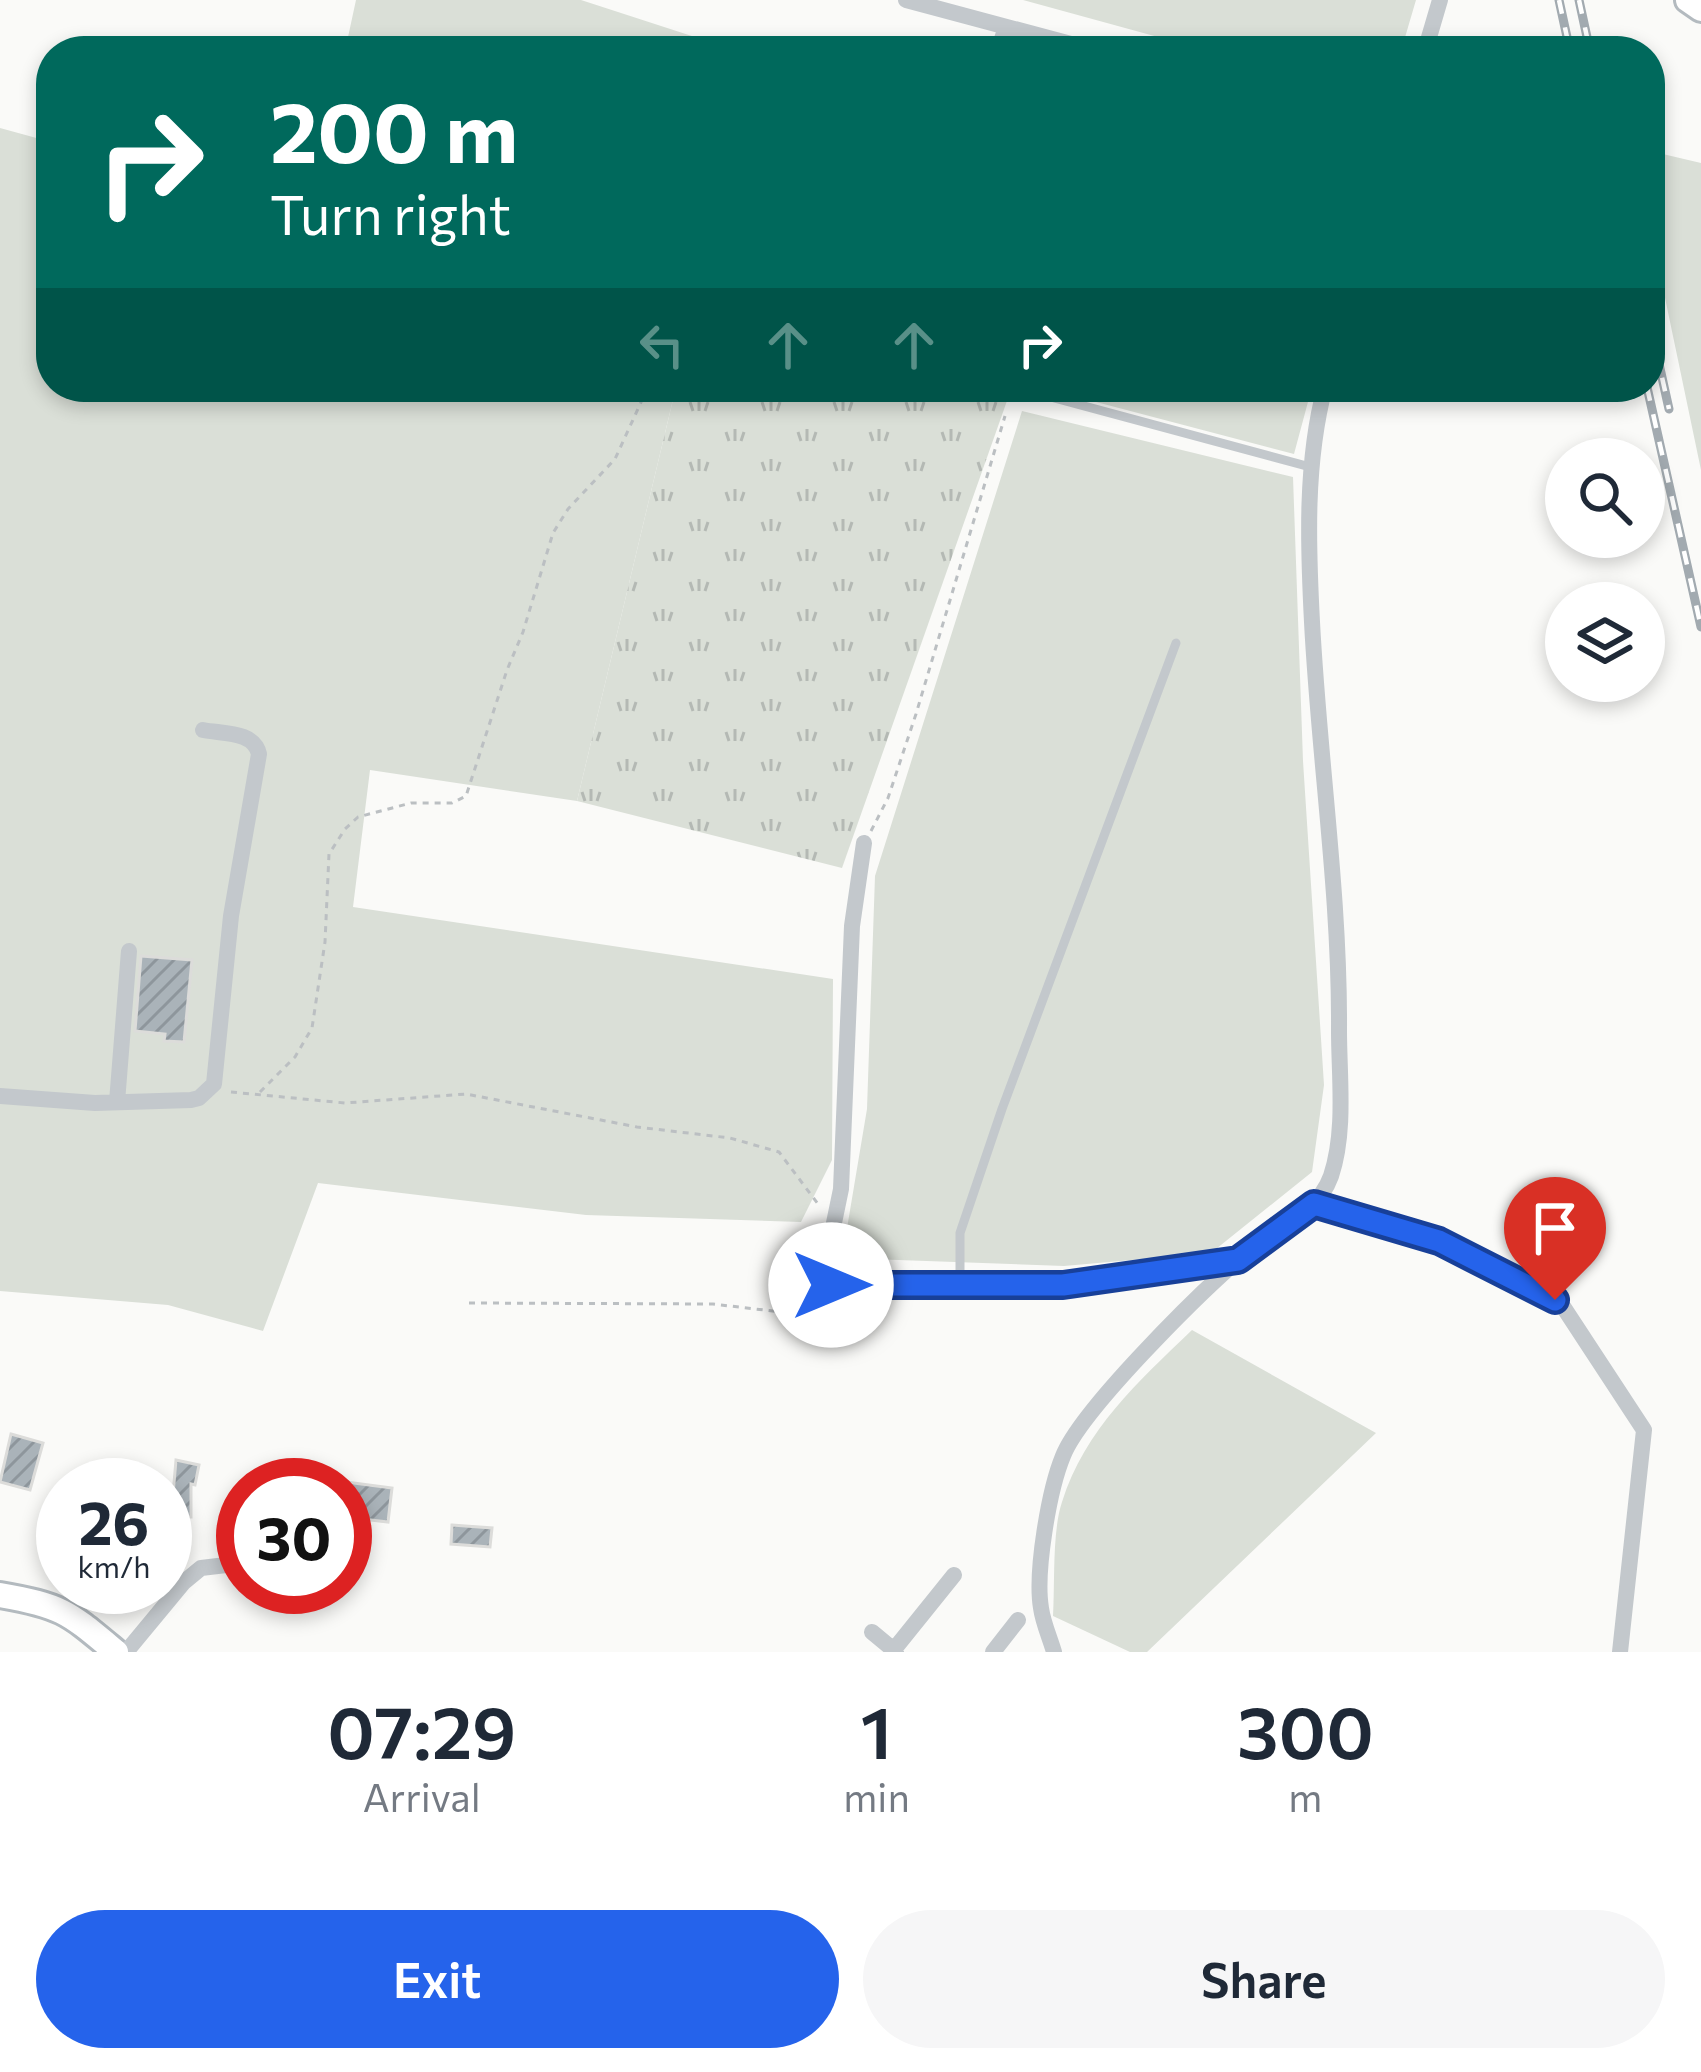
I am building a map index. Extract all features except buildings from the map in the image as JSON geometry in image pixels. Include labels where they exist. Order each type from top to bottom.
[{"type":"street","points":[[906,0],[1040,36]]},
{"type":"street","points":[[1429,36],[1440,0]]},
{"type":"street","points":[[1688,0],[1701,9]]},
{"type":"street","points":[[1003,36],[1006,27]]},
{"type":"street","points":[[1054,1652],[1040,1597],[1048,1508],[1064,1453],[1091,1413],[1238,1260],[1314,1204],[1330,1179],[1339,1142],[1337,917],[1310,584],[1314,468],[1323,402]]},
{"type":"street","points":[[0,1096],[117,1102],[199,1098],[214,1084],[231,916],[259,754],[250,738],[203,730]]},
{"type":"street","points":[[864,843],[852,926],[841,1189],[823,1276],[826,1282],[1063,1285],[1238,1260]]},
{"type":"street","points":[[117,1102],[129,951]]},
{"type":"street","points":[[1314,1204],[1439,1241],[1540,1290],[1564,1308],[1644,1430],[1621,1652]]},
{"type":"street","points":[[126,1652],[184,1582],[201,1568],[216,1566]]},
{"type":"street","points":[[872,1632],[894,1651],[954,1575]]},
{"type":"street","points":[[0,1595],[53,1604],[116,1652]]},
{"type":"street","points":[[993,1652],[1018,1619]]},
{"type":"lane","points":[[1070,402],[1314,468]]},
{"type":"lane","points":[[960,1285],[960,1233],[1176,644]]},
{"type":"path","points":[[260,1092],[295,1057],[312,1028],[325,942],[329,854],[358,817],[411,802],[452,803],[466,796],[553,533],[568,509],[616,459],[641,402]]},
{"type":"path","points":[[864,843],[888,798],[909,735],[1005,416]]},
{"type":"path","points":[[199,1098],[234,1091],[345,1103],[466,1094],[637,1127],[730,1138],[779,1152],[834,1225]]},
{"type":"path","points":[[469,1303],[713,1304],[781,1312],[800,1306],[826,1282]]},
{"type":"green space","points":[[356,0],[581,0],[692,36],[348,36]]},
{"type":"green space","points":[[1023,0],[1416,0],[1405,36],[1154,36]]},
{"type":"green space","points":[[0,128],[36,138],[36,402],[672,402],[577,801],[370,770],[353,907],[833,979],[832,1160],[801,1222],[586,1215],[318,1183],[263,1331],[168,1305],[0,1291]]},
{"type":"green space","points":[[1665,155],[1701,163],[1701,470],[1665,298]]},
{"type":"green space","points":[[672,402],[1007,402],[842,868],[577,801]]},
{"type":"green space","points":[[1096,402],[1308,402],[1294,454]]},
{"type":"green space","points":[[1022,411],[1293,477],[1303,761],[1324,1085],[1312,1172],[1211,1253],[1064,1266],[842,1258],[867,1109],[875,876]]},
{"type":"green space","points":[[1192,1330],[1376,1433],[1147,1652],[1130,1652],[1053,1616],[1059,1514],[1072,1476],[1099,1429]]},
{"type":"railway","points":[[1559,0],[1567,36]]},
{"type":"railway","points":[[1579,0],[1587,36]]},
{"type":"railway","points":[[1665,391],[1669,409]]},
{"type":"railway","points":[[1650,402],[1701,627]]},
{"type":"route","points":[[831,1285],[1063,1285],[1238,1260],[1314,1204],[1439,1241],[1555,1300]]}]
